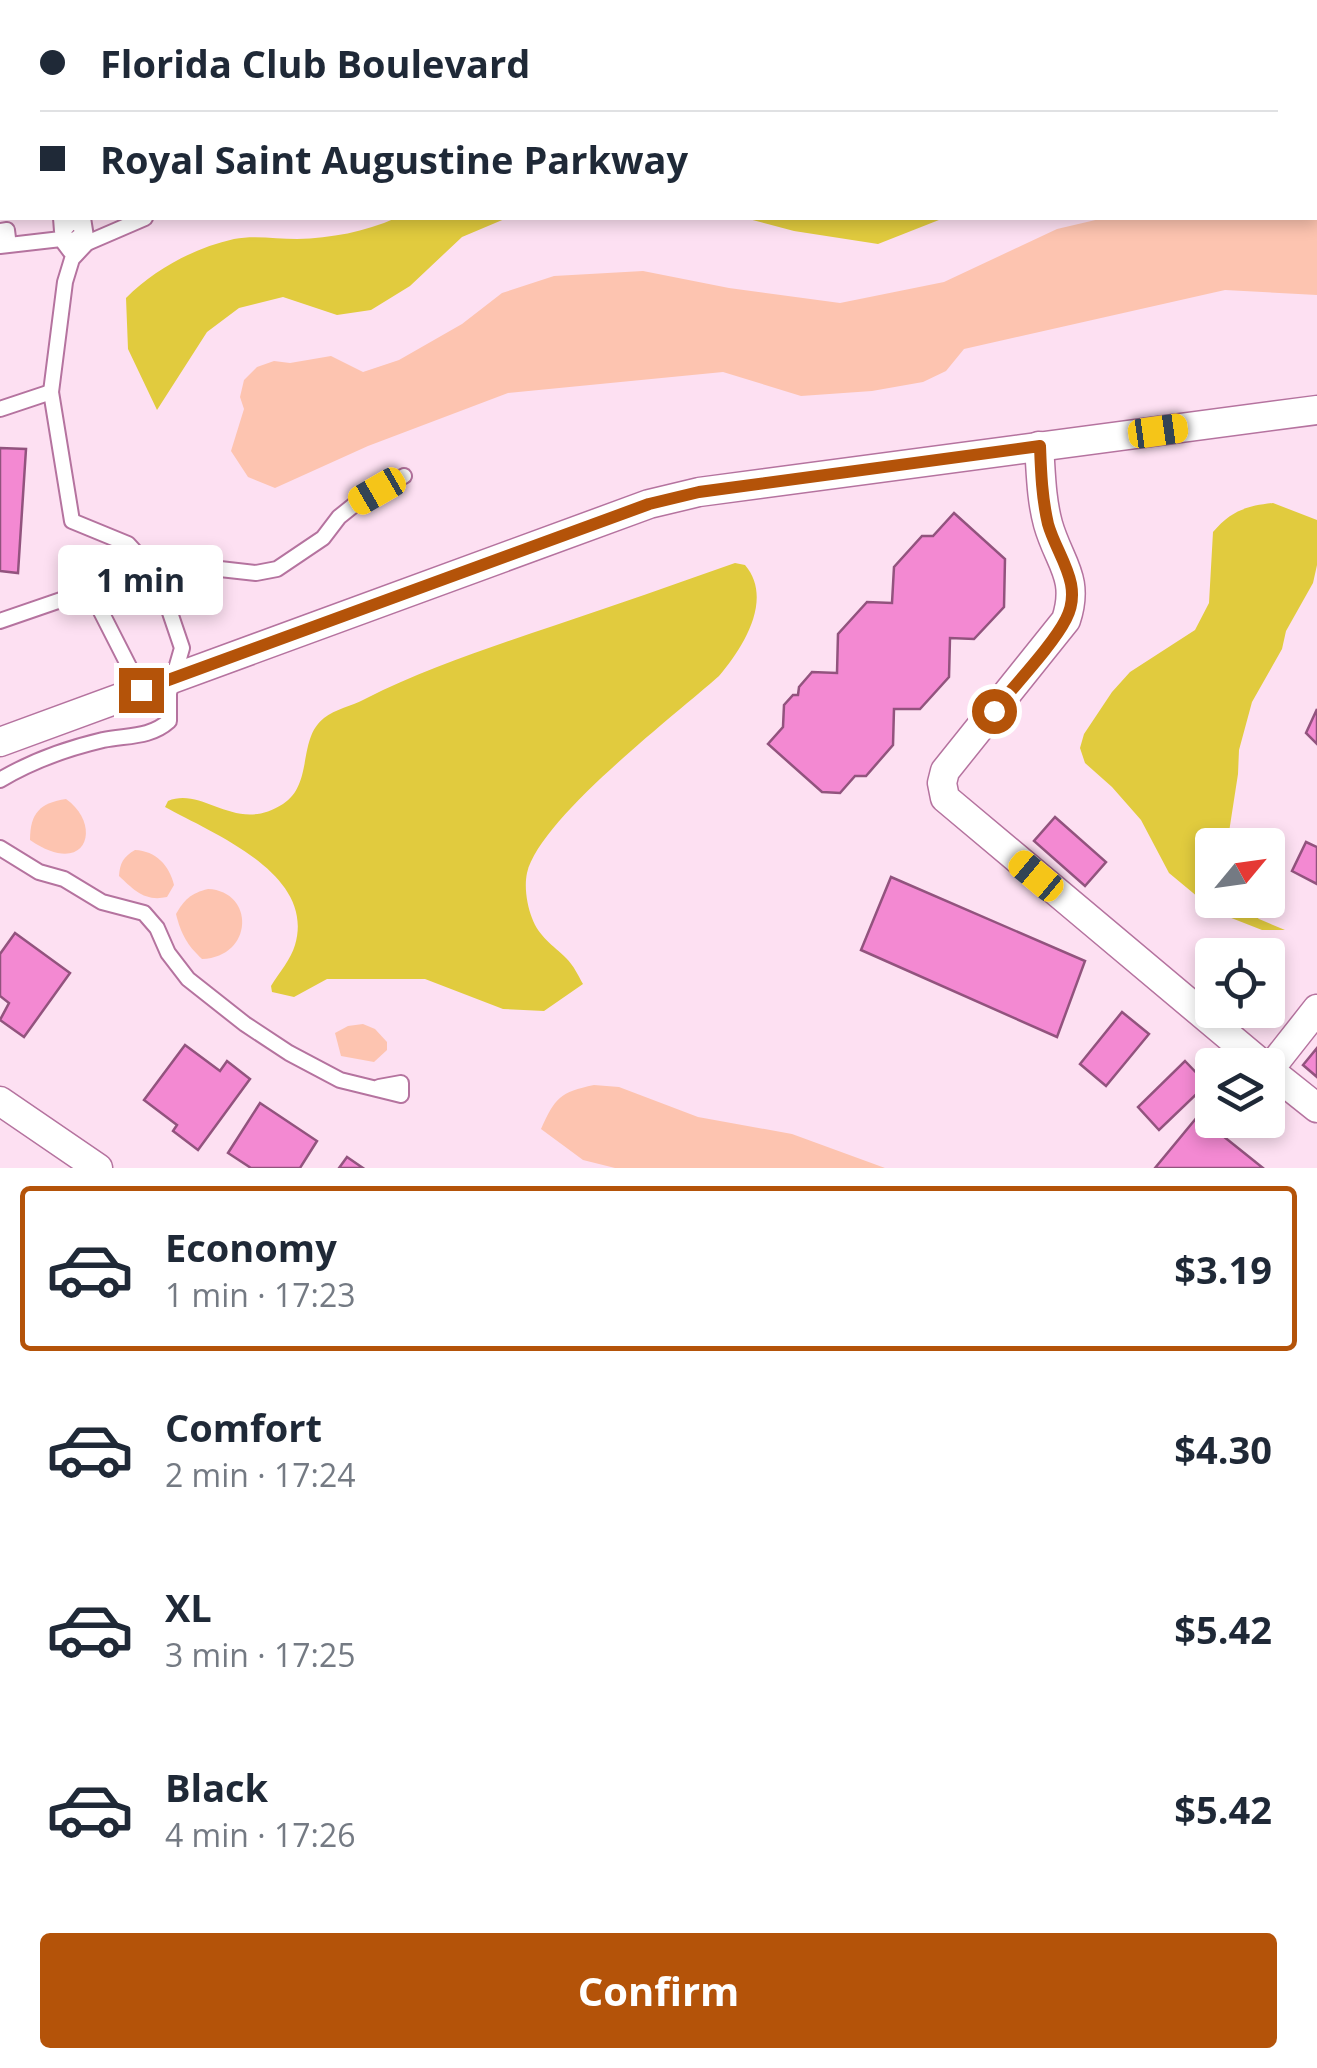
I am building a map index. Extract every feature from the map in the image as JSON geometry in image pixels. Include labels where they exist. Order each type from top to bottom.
[{"type":"street","points":[[0,742],[649,504],[699,492],[1317,410]]},
{"type":"street","points":[[1040,446],[1042,494],[1050,529],[1071,578],[1072,601],[1066,620],[945,771],[945,798],[1242,1048]]},
{"type":"street","points":[[1284,1048],[1317,1010]]},
{"type":"street","points":[[1285,1083],[1317,1108]]},
{"type":"street","points":[[0,1101],[98,1168]]},
{"type":"lane","points":[[61,220],[62,231],[70,243],[82,234],[80,222],[66,223],[67,227]]},
{"type":"lane","points":[[82,220],[87,244]]},
{"type":"lane","points":[[0,232],[62,239],[70,251],[136,220]]},
{"type":"lane","points":[[0,780],[101,740],[151,734],[162,728],[170,721],[169,693],[182,648],[154,574],[128,544],[72,521],[52,392],[65,282],[72,260],[87,244]]},
{"type":"lane","points":[[0,410],[52,392]]},
{"type":"lane","points":[[154,574],[220,569],[256,573],[277,569],[323,538],[358,501],[404,476]]},
{"type":"lane","points":[[0,621],[90,590],[141,690]]},
{"type":"lane","points":[[0,848],[102,902],[144,914],[188,978],[245,1024],[331,1076],[379,1087]]},
{"type":"shaded area","points":[[391,220],[502,220],[462,237],[410,286],[371,310],[337,315],[283,297],[239,308],[207,332],[157,410],[128,349],[126,298],[137,288],[176,261],[234,239],[335,236]]},
{"type":"shaded area","points":[[753,220],[939,220],[878,244],[794,231]]},
{"type":"shaded area","points":[[1095,220],[1317,220],[1317,295],[1225,290],[964,349],[946,371],[923,382],[872,391],[801,396],[723,372],[508,393],[368,446],[275,488],[248,477],[231,451],[244,409],[240,397],[244,380],[257,367],[274,361],[290,363],[331,356],[363,372],[399,360],[462,324],[502,293],[554,276],[643,271],[840,303],[944,282],[1057,229]]},
{"type":"shaded area","points":[[1273,503],[1317,520],[1317,565],[1313,583],[1286,631],[1282,649],[1252,702],[1239,750],[1230,828],[1195,828],[1195,895],[1169,873],[1141,820],[1085,763],[1080,748],[1084,734],[1130,672],[1195,630],[1209,603],[1213,532],[1226,519]]},
{"type":"shaded area","points":[[735,563],[745,565],[757,593],[752,623],[737,652],[719,676],[581,797],[537,850],[527,873],[526,896],[535,925],[569,961],[583,984],[544,1011],[503,1009],[425,979],[327,979],[294,997],[272,992],[271,986],[295,945],[297,920],[290,897],[276,877],[256,860],[165,807],[168,801],[194,799],[235,813],[266,812],[293,795],[311,737],[333,712],[459,659]]},
{"type":"shaded area","points":[[66,799],[84,822],[86,834],[76,851],[65,854],[49,851],[30,840],[38,811],[49,803]]},
{"type":"shaded area","points":[[135,850],[155,856],[165,865],[174,885],[167,897],[146,896],[119,876],[123,861]]},
{"type":"shaded area","points":[[208,889],[223,892],[234,900],[242,924],[231,948],[219,956],[202,959],[185,939],[176,914],[189,898]]},
{"type":"shaded area","points":[[1231,918],[1258,918],[1285,930],[1262,930]]},
{"type":"shaded area","points":[[363,1024],[375,1029],[387,1042],[387,1050],[374,1062],[341,1056],[335,1033]]},
{"type":"shaded area","points":[[594,1085],[619,1087],[698,1117],[792,1134],[885,1168],[615,1168],[583,1160],[541,1129],[560,1098]]},
{"type":"building","points":[[0,448],[26,449],[18,573],[0,571]]},
{"type":"building","points":[[954,513],[1005,559],[1004,607],[974,639],[950,638],[949,677],[920,709],[894,709],[893,745],[866,776],[855,776],[840,793],[822,792],[768,744],[783,727],[784,705],[798,695],[799,687],[812,672],[837,673],[838,634],[867,602],[892,603],[894,567],[922,536],[933,536]]},
{"type":"building","points":[[1317,709],[1317,744],[1306,733]]},
{"type":"building","points":[[1055,817],[1106,862],[1085,886],[1034,841]]},
{"type":"building","points":[[1306,842],[1317,847],[1317,884],[1292,871]]},
{"type":"building","points":[[891,877],[1085,961],[1057,1037],[861,950]]},
{"type":"building","points":[[15,933],[70,973],[24,1037],[0,1020],[9,1003],[0,996],[0,954]]},
{"type":"building","points":[[1122,1012],[1149,1034],[1106,1086],[1080,1064]]},
{"type":"building","points":[[185,1045],[220,1071],[227,1061],[250,1079],[198,1150],[173,1131],[177,1125],[144,1100]]},
{"type":"building","points":[[1317,1048],[1317,1077],[1303,1065]]},
{"type":"building","points":[[1185,1061],[1195,1071],[1195,1096],[1159,1130],[1138,1107]]},
{"type":"building","points":[[260,1103],[317,1141],[300,1168],[251,1168],[228,1153]]},
{"type":"building","points":[[1195,1120],[1195,1138],[1226,1138],[1263,1168],[1155,1168]]},
{"type":"building","points":[[347,1157],[363,1168],[339,1168]]},
{"type":"route","points":[[141,690],[649,504],[699,492],[1040,446],[1042,494],[1050,529],[1071,578],[1072,601],[1066,620],[994,711]]}]
